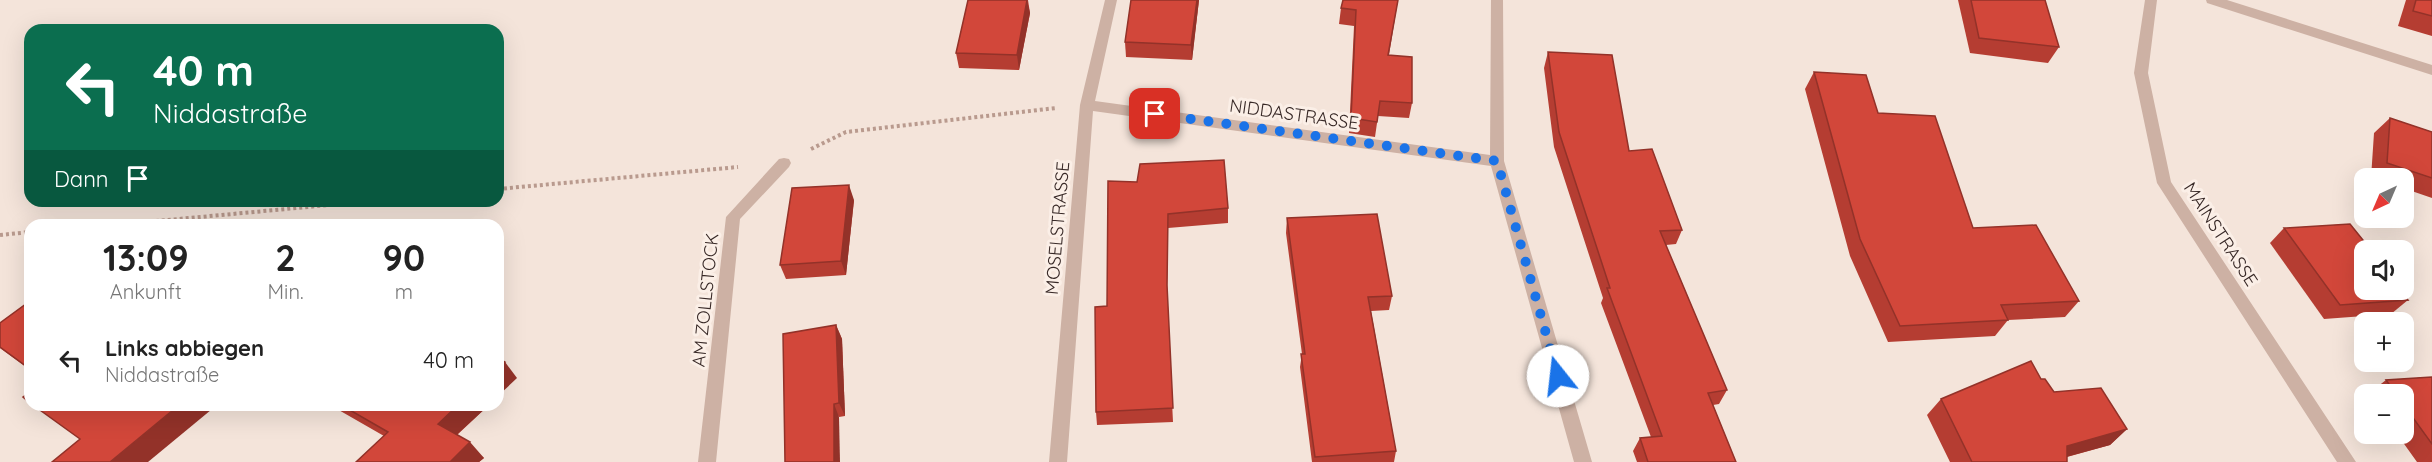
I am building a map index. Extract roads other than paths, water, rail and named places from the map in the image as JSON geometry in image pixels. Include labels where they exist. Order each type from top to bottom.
[{"type":"street","name":"MOSELSTRASSE","points":[[1058,462],[1087,105],[1112,0]]},
{"type":"street","points":[[1497,0],[1497,161],[1582,462]]},
{"type":"street","name":"MAINSTRASSE","points":[[2151,0],[2141,73],[2164,183],[2347,462]]},
{"type":"street","points":[[2212,0],[2432,70]]},
{"type":"street","name":"NIDDASTRASSE","points":[[1087,105],[1497,161]]},
{"type":"street","name":"AM ZOLLSTOCK","points":[[707,462],[733,217],[784,162]]}]
